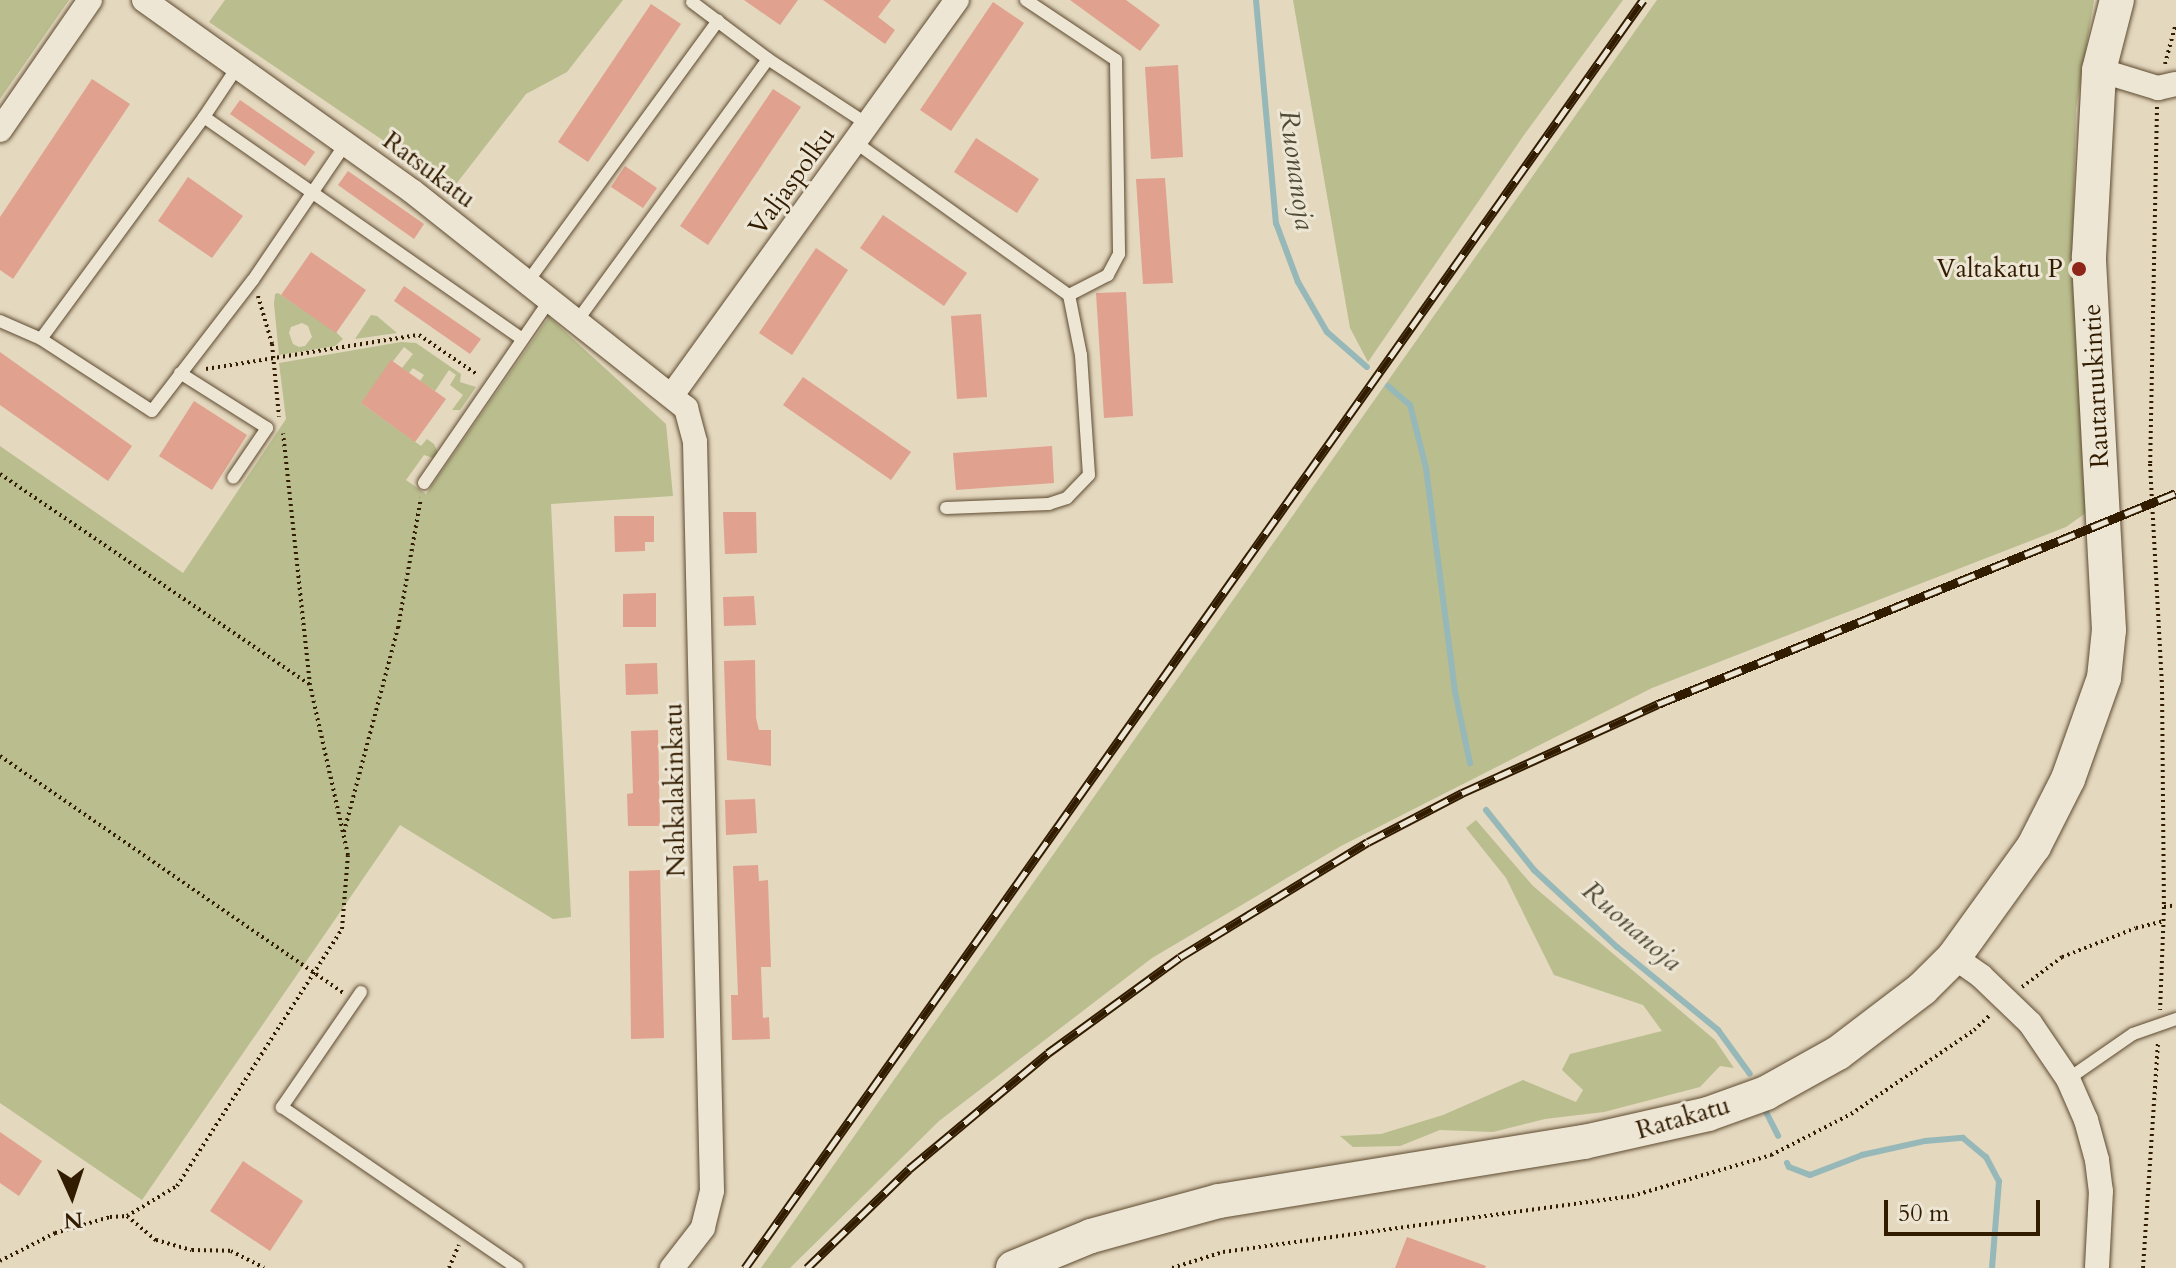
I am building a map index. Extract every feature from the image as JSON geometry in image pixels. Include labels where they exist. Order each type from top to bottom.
[{"type":"main road","name":"Rautaruukintie","points":[[2109,630],[2089,257],[2099,70],[2117,0]]},
{"type":"main road","name":"Ratakatu","points":[[1028,1265],[1104,1232],[1219,1201],[1584,1142],[1708,1114],[1766,1093],[1838,1053],[1922,989],[1954,957],[2034,846],[2068,779],[2104,678],[2109,630]]},
{"type":"street","points":[[0,130],[90,0]]},
{"type":"street","name":"Ratsukatu","points":[[144,0],[445,216],[526,284],[672,395]]},
{"type":"street","name":"Valjaspolku","points":[[672,395],[957,0]]},
{"type":"street","points":[[2099,70],[2167,86]]},
{"type":"street","name":"Nahkalakinkatu","points":[[672,395],[686,408],[695,442],[712,1191],[703,1228],[672,1268]]},
{"type":"street","points":[[1954,957],[1981,976],[2030,1023],[2068,1079],[2086,1120],[2097,1160],[2101,1191],[2097,1268]]},
{"type":"lane","points":[[1026,0],[1116,60],[1119,254],[1108,275],[1069,295]]},
{"type":"lane","points":[[692,2],[1069,295],[1081,355],[1089,475],[1067,498],[1049,504],[946,508]]},
{"type":"lane","points":[[526,284],[718,21]]},
{"type":"lane","points":[[577,321],[768,59]]},
{"type":"lane","points":[[41,339],[238,66]]},
{"type":"lane","points":[[204,117],[522,339]]},
{"type":"lane","points":[[0,321],[41,339],[152,411],[253,280],[346,143]]},
{"type":"lane","points":[[424,483],[549,301]]},
{"type":"lane","points":[[180,373],[267,428],[233,478]]},
{"type":"lane","points":[[358,996],[282,1107],[517,1268]]},
{"type":"lane","points":[[2068,1079],[2118,1042],[2176,1019]]},
{"type":"path","points":[[2143,1268],[2164,907],[2162,686],[2150,464],[2167,86],[2176,23]]},
{"type":"path","points":[[0,1261],[55,1233],[110,1217],[127,1216],[177,1186],[342,929],[348,855],[310,685],[296,579],[287,448],[276,404],[272,344],[253,280]]},
{"type":"path","points":[[180,373],[419,335],[491,385]]},
{"type":"path","points":[[0,474],[310,685]]},
{"type":"path","points":[[343,834],[398,628],[424,483]]},
{"type":"path","points":[[0,756],[314,973],[358,996]]},
{"type":"path","points":[[2164,907],[2176,905]]},
{"type":"path","points":[[127,1216],[156,1240],[192,1250],[231,1251],[264,1268]]},
{"type":"path","points":[[449,1268],[464,1232]]},
{"type":"green space","points":[[0,0],[69,0],[0,99]]},
{"type":"green space","points":[[225,0],[623,0],[567,72],[526,94],[453,188],[209,22]]},
{"type":"green space","points":[[1293,0],[1623,0],[1524,135],[1368,362],[1350,328]]},
{"type":"green space","points":[[1657,0],[2094,0],[2076,109],[2072,268],[2090,510],[2066,527],[1652,688],[1341,846],[1152,958],[939,1121],[790,1268],[761,1268]]},
{"type":"green space","points":[[278,293],[343,339],[335,346],[279,355],[275,294]],"holes":[[[302,323],[308,326],[312,337],[305,346],[293,344],[289,333],[291,327]]]},
{"type":"green space","points":[[371,315],[377,316],[397,333],[355,339]]},
{"type":"green space","points":[[549,317],[666,424],[673,496],[551,504],[571,917],[553,919],[400,825],[142,1200],[0,1103],[0,446],[183,573],[286,419],[279,363],[401,342],[416,343],[461,374],[460,382],[476,387],[460,410],[452,410],[463,395],[450,385],[456,375],[449,370],[435,391],[420,381],[424,375],[413,368],[409,373],[402,368],[413,354],[404,347],[361,403],[421,446],[427,439],[434,444],[438,453],[436,459],[424,455],[406,480],[426,494]]},
{"type":"green space","points":[[1476,820],[1533,886],[1715,1040],[1734,1068],[1720,1066],[1700,1087],[1604,1112],[1545,1119],[1493,1132],[1440,1130],[1400,1146],[1353,1147],[1340,1136],[1381,1134],[1443,1115],[1523,1080],[1576,1102],[1583,1090],[1562,1070],[1570,1054],[1662,1031],[1643,1005],[1554,975],[1506,878],[1466,828]]},
{"type":"building","points":[[744,0],[798,0],[780,25]]},
{"type":"building","points":[[823,0],[891,0],[878,17],[895,30],[885,44]]},
{"type":"building","points":[[1070,0],[1126,0],[1160,25],[1140,51]]},
{"type":"building","points":[[993,2],[1024,23],[951,131],[920,110]]},
{"type":"building","points":[[651,4],[681,24],[588,162],[558,142]]},
{"type":"building","points":[[1178,65],[1183,157],[1151,159],[1145,67]]},
{"type":"building","points":[[92,79],[130,104],[13,279],[0,270],[0,217]]},
{"type":"building","points":[[773,89],[801,107],[708,245],[680,226]]},
{"type":"building","points":[[240,100],[315,152],[305,166],[230,114]]},
{"type":"building","points":[[976,138],[1039,179],[1017,213],[954,172]]},
{"type":"building","points":[[625,166],[657,188],[643,208],[611,187]]},
{"type":"building","points":[[348,171],[424,224],[414,239],[338,185]]},
{"type":"building","points":[[188,177],[243,216],[212,258],[158,221]]},
{"type":"building","points":[[1165,178],[1173,283],[1143,284],[1136,179]]},
{"type":"building","points":[[883,215],[967,273],[944,306],[860,248]]},
{"type":"building","points":[[816,248],[848,270],[792,355],[759,333]]},
{"type":"building","points":[[311,252],[366,290],[336,333],[281,295]]},
{"type":"building","points":[[404,286],[481,339],[470,354],[394,301]]},
{"type":"building","points":[[1126,292],[1133,416],[1104,418],[1096,293]]},
{"type":"building","points":[[981,314],[987,397],[957,399],[951,316]]},
{"type":"building","points":[[0,352],[132,446],[108,481],[0,405]]},
{"type":"building","points":[[391,360],[446,399],[415,442],[361,403]]},
{"type":"building","points":[[803,377],[911,452],[891,480],[783,405]]},
{"type":"building","points":[[194,401],[247,435],[212,490],[159,456]]},
{"type":"building","points":[[1052,446],[1054,483],[956,490],[953,453]]},
{"type":"building","points":[[723,512],[756,512],[757,553],[725,554]]},
{"type":"building","points":[[614,516],[654,516],[654,542],[645,542],[645,551],[615,552]]},
{"type":"building","points":[[656,593],[656,627],[623,627],[623,594]]},
{"type":"building","points":[[754,596],[756,625],[724,626],[723,597]]},
{"type":"building","points":[[755,660],[756,718],[759,730],[771,730],[771,766],[727,760],[724,661]]},
{"type":"building","points":[[657,663],[658,694],[626,695],[625,664]]},
{"type":"building","points":[[658,730],[660,826],[628,826],[627,794],[633,793],[631,731]]},
{"type":"building","points":[[755,799],[757,833],[726,835],[725,800]]},
{"type":"building","points":[[758,865],[759,881],[768,880],[771,967],[761,967],[763,1018],[769,1017],[770,1039],[732,1040],[731,995],[738,995],[733,866]]},
{"type":"building","points":[[660,870],[664,1038],[631,1039],[629,871]]},
{"type":"building","points":[[0,1132],[42,1161],[19,1196],[0,1183]]},
{"type":"building","points":[[243,1161],[303,1201],[270,1251],[210,1211]]},
{"type":"building","points":[[1407,1237],[1486,1266],[1395,1268]]},
{"type":"waterway","name":"Ruonanoja","points":[[1256,0],[1276,223],[1298,282],[1327,332],[1367,367]]},
{"type":"waterway","name":"Ruonanoja","points":[[1388,386],[1410,405],[1426,468],[1455,692],[1470,763]]},
{"type":"waterway","name":"Ruonanoja","points":[[1486,810],[1534,870],[1617,947],[1718,1030],[1750,1074]]},
{"type":"waterway","name":"Ruonanoja","points":[[1765,1110],[1778,1136]]},
{"type":"waterway","name":"Ruonanoja","points":[[1787,1163],[1789,1167],[1810,1175],[1862,1155],[1925,1141],[1963,1138],[1986,1157],[1999,1181],[1992,1268]]},
{"type":"railway","points":[[745,1268],[1643,0]]},
{"type":"railway","points":[[807,1268],[909,1169],[1048,1053],[1180,957],[1368,842],[1462,793],[1658,704],[2176,493]]},
{"type":"place","name":"Valtakatu P","points":[[2079,269]]}]
